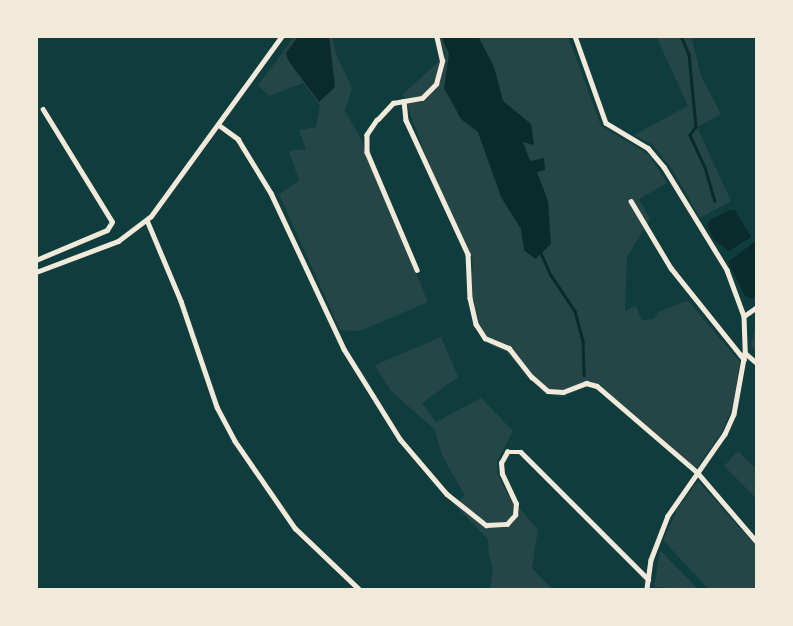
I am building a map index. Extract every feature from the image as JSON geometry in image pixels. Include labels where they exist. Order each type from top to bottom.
[{"type":"street","points":[[36,272],[118,241],[147,220],[219,125],[282,36]]},
{"type":"street","points":[[416,270],[367,152],[368,133],[393,103],[422,98],[439,78],[442,61],[436,36]]},
{"type":"street","points":[[575,36],[606,124],[648,148],[664,167],[727,270],[744,316],[745,353],[734,414],[725,434],[674,504],[658,536],[647,590]]},
{"type":"street","points":[[404,101],[404,111],[410,129],[468,254],[472,307],[485,338],[512,350],[532,377],[548,391],[563,392],[586,383],[597,386],[697,472],[757,542]]},
{"type":"street","points":[[36,260],[107,230],[112,223],[43,110]]},
{"type":"street","points":[[219,125],[238,139],[251,159],[282,215],[344,349],[400,439],[430,474],[471,516],[486,525],[501,526],[513,519],[516,511],[516,502],[502,474],[501,460],[510,450],[521,452],[648,579]]},
{"type":"street","points":[[631,201],[671,268],[744,360]]},
{"type":"street","points":[[147,220],[181,301],[217,407],[236,441],[295,528],[360,590]]},
{"type":"street","points":[[744,316],[757,306]]},
{"type":"street","points":[[745,353],[757,363]]},
{"type":"shaded area","points":[[295,36],[332,36],[336,54],[352,88],[345,111],[359,135],[428,302],[360,331],[340,330],[279,194],[299,181],[289,151],[306,149],[299,130],[316,127],[320,105],[303,83],[269,96],[258,85]]},
{"type":"shaded area","points":[[298,36],[329,36],[335,87],[319,102],[288,60],[286,53]]},
{"type":"shaded area","points":[[438,36],[568,36],[601,126],[648,154],[667,183],[639,199],[650,219],[627,257],[625,311],[636,306],[642,320],[654,319],[659,312],[685,301],[689,302],[740,362],[733,405],[723,430],[696,469],[591,385],[563,397],[545,394],[506,352],[485,342],[474,327],[466,289],[473,269],[472,257],[428,162],[403,94],[446,55]]},
{"type":"shaded area","points":[[441,36],[478,36],[494,67],[503,101],[531,124],[534,145],[523,142],[530,161],[544,158],[545,170],[537,172],[548,201],[551,244],[535,259],[524,250],[521,229],[501,197],[478,132],[461,119],[444,88],[449,54]]},
{"type":"shaded area","points":[[656,36],[691,36],[701,76],[721,114],[697,127],[731,201],[700,218],[672,169],[652,144],[634,135],[688,106]]},
{"type":"shaded area","points":[[729,210],[735,210],[751,237],[729,251],[714,240],[707,226],[710,220]]},
{"type":"shaded area","points":[[757,240],[757,295],[752,299],[745,296],[728,262]]},
{"type":"shaded area","points":[[757,319],[757,352],[751,346]]},
{"type":"shaded area","points":[[441,337],[458,377],[422,403],[436,422],[481,398],[513,431],[497,461],[497,473],[508,495],[538,530],[532,568],[553,590],[490,590],[493,569],[489,555],[488,539],[454,504],[465,496],[442,455],[435,430],[390,390],[375,365]]},
{"type":"shaded area","points":[[738,451],[757,470],[757,499],[724,466]]},
{"type":"shaded area","points":[[698,481],[757,547],[757,590],[709,590],[663,540],[677,510]]},
{"type":"shaded area","points":[[660,550],[699,590],[654,587]]},
{"type":"waterway","points":[[681,36],[689,54],[696,127],[690,135],[705,167],[715,201]]},
{"type":"waterway","points":[[541,253],[551,275],[575,311],[583,341],[584,375]]}]
